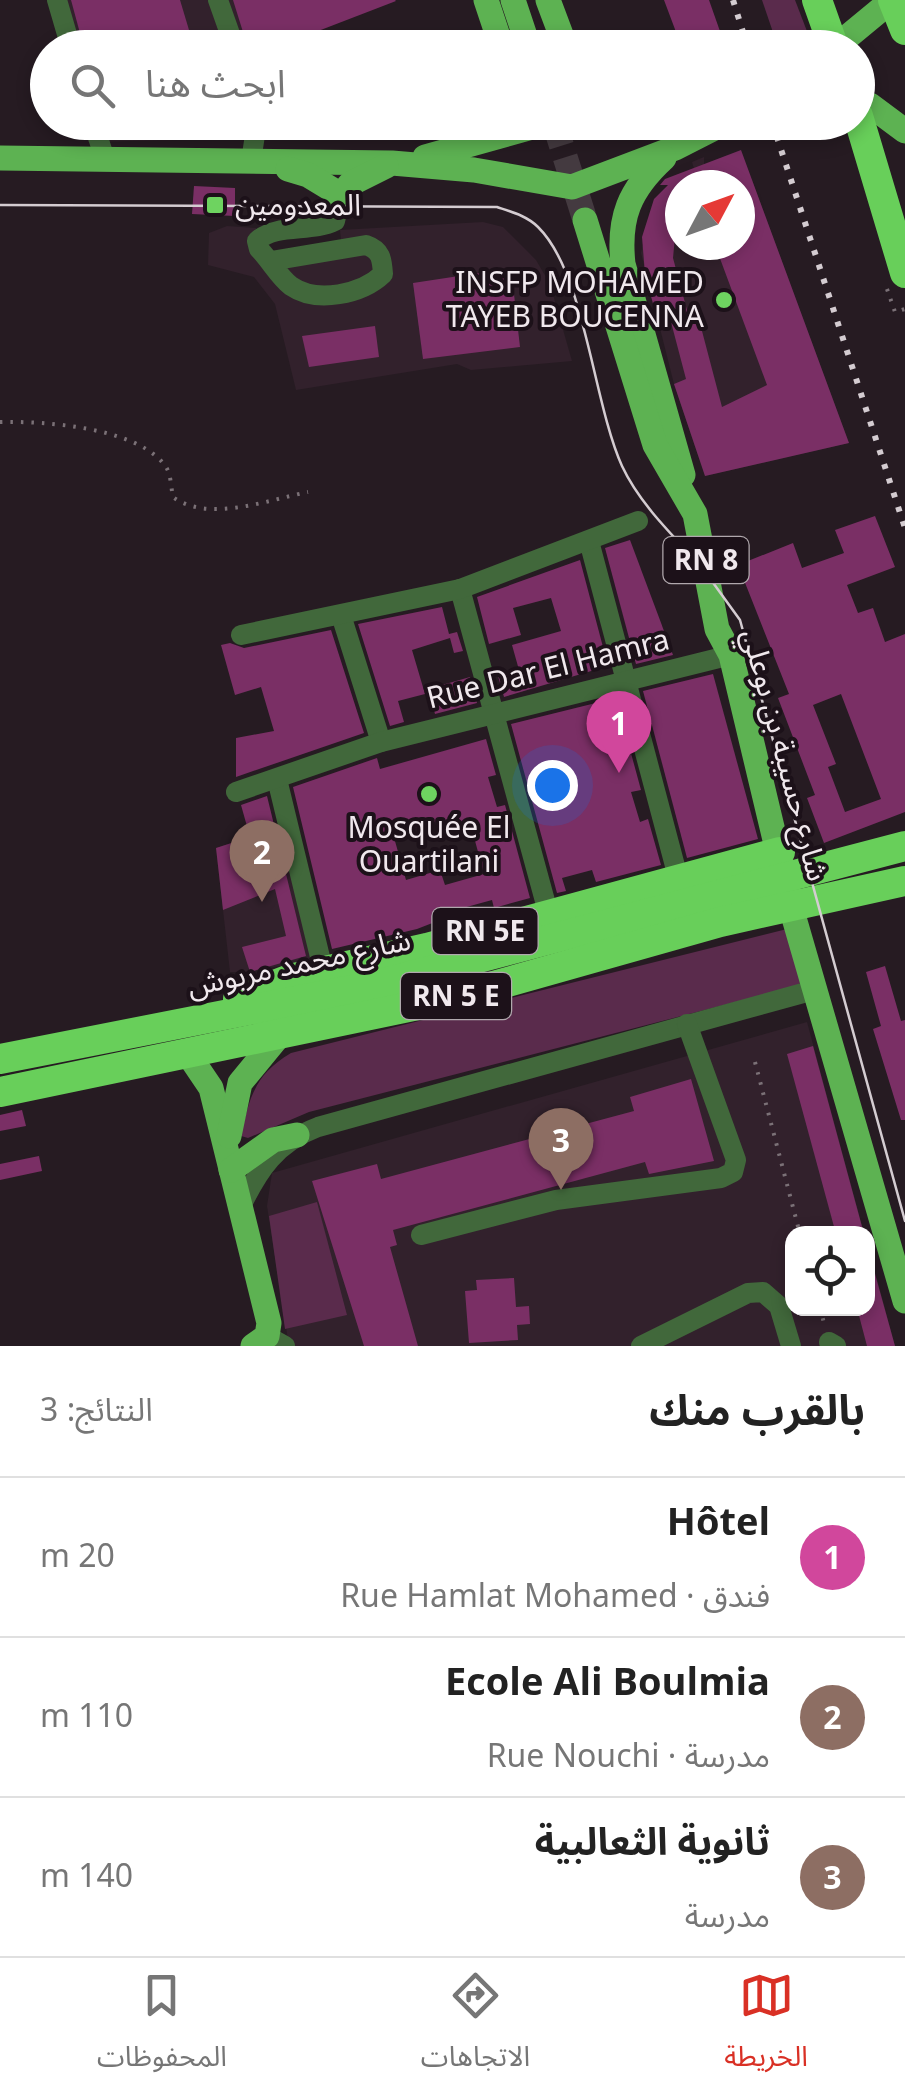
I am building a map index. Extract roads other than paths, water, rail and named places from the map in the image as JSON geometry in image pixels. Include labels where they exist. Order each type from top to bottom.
[{"type":"highway","points":[[817,0],[828,30]]},
{"type":"highway","points":[[892,0],[905,30]]},
{"type":"highway","points":[[875,139],[905,204]]},
{"type":"highway","points":[[865,140],[905,273]]},
{"type":"highway","name":"RN 5 E","points":[[674,894],[905,846]]},
{"type":"highway","name":"RN 5E","points":[[196,1022],[252,991],[548,912],[674,894],[780,852]]},
{"type":"highway","name":"RN 5 E","points":[[0,1092],[277,1038],[447,999],[720,922],[905,881]]},
{"type":"highway","name":"شارع محمد مربوش","points":[[0,1058],[372,986],[674,894]]},
{"type":"main road","points":[[486,0],[496,30]]},
{"type":"main road","points":[[513,0],[523,30]]},
{"type":"main road","points":[[548,0],[559,30]]},
{"type":"main road","points":[[856,30],[892,0]]},
{"type":"main road","points":[[875,109],[905,131]]},
{"type":"main road","points":[[456,151],[470,140]]},
{"type":"main road","points":[[254,161],[308,175],[340,195],[350,184],[392,163],[492,140]]},
{"type":"main road","points":[[1,159],[104,156],[392,163],[474,170],[572,186],[691,140]]},
{"type":"main road","points":[[675,148],[634,191],[620,235],[623,264],[694,514]]},
{"type":"main road","name":"شارع حسيبة بن بوعلي","points":[[585,220],[655,446],[694,514],[717,629],[731,655],[814,990]]},
{"type":"main road","name":"RN 8","points":[[814,990],[899,1256],[905,1301]]},
{"type":"main road","points":[[230,1163],[235,1095],[277,1038]]},
{"type":"main road","points":[[188,1054],[211,1088],[269,1323],[268,1343]]},
{"type":"main road","points":[[230,1163],[273,1140],[297,1135]]},
{"type":"street","points":[[57,0],[66,30]]},
{"type":"street","points":[[218,0],[229,30]]},
{"type":"street","points":[[99,140],[104,156]]},
{"type":"street","points":[[254,161],[256,140]]},
{"type":"street","points":[[271,260],[366,245],[382,259],[383,274],[370,287],[324,296],[294,289],[271,260],[257,241],[264,234],[320,229],[336,221],[340,195]]},
{"type":"street","points":[[241,635],[460,589],[638,521]]},
{"type":"street","points":[[589,541],[626,678],[674,894]]},
{"type":"street","points":[[460,589],[548,912]]},
{"type":"street","points":[[341,615],[381,742]]},
{"type":"street","name":"Rue Dar El Hamra","points":[[236,792],[381,742],[626,678],[731,655]]},
{"type":"street","points":[[277,779],[320,957]]},
{"type":"street","points":[[240,1208],[265,1163],[297,1135],[814,990]]},
{"type":"street","points":[[421,1235],[556,1200],[721,1178],[733,1172],[736,1160],[687,1024]]},
{"type":"street","points":[[641,1346],[748,1293],[762,1292],[779,1306],[792,1346]]},
{"type":"tunnel","points":[[560,140],[585,220]]},
{"type":"tram line","points":[[0,205],[497,207],[538,227],[567,275],[612,439],[630,482],[714,580],[706,573],[740,620],[905,1221]]},
{"type":"railway","points":[[733,0],[742,30]]},
{"type":"railway","points":[[778,140],[905,528]]},
{"type":"place","name":"المعدومين","points":[[215,205]]},
{"type":"place","name":"INSFP MOHAMED TAYEB BOUCENNA","points":[[724,300]]},
{"type":"place","name":"Hôtel","points":[[619,773]]},
{"type":"place","name":"Mosquée El Ouartilani","points":[[429,794]]},
{"type":"place","name":"Ecole Ali Boulmia","points":[[262,902]]},
{"type":"place","name":"ثانوية الثعالبية","points":[[561,1190]]}]
